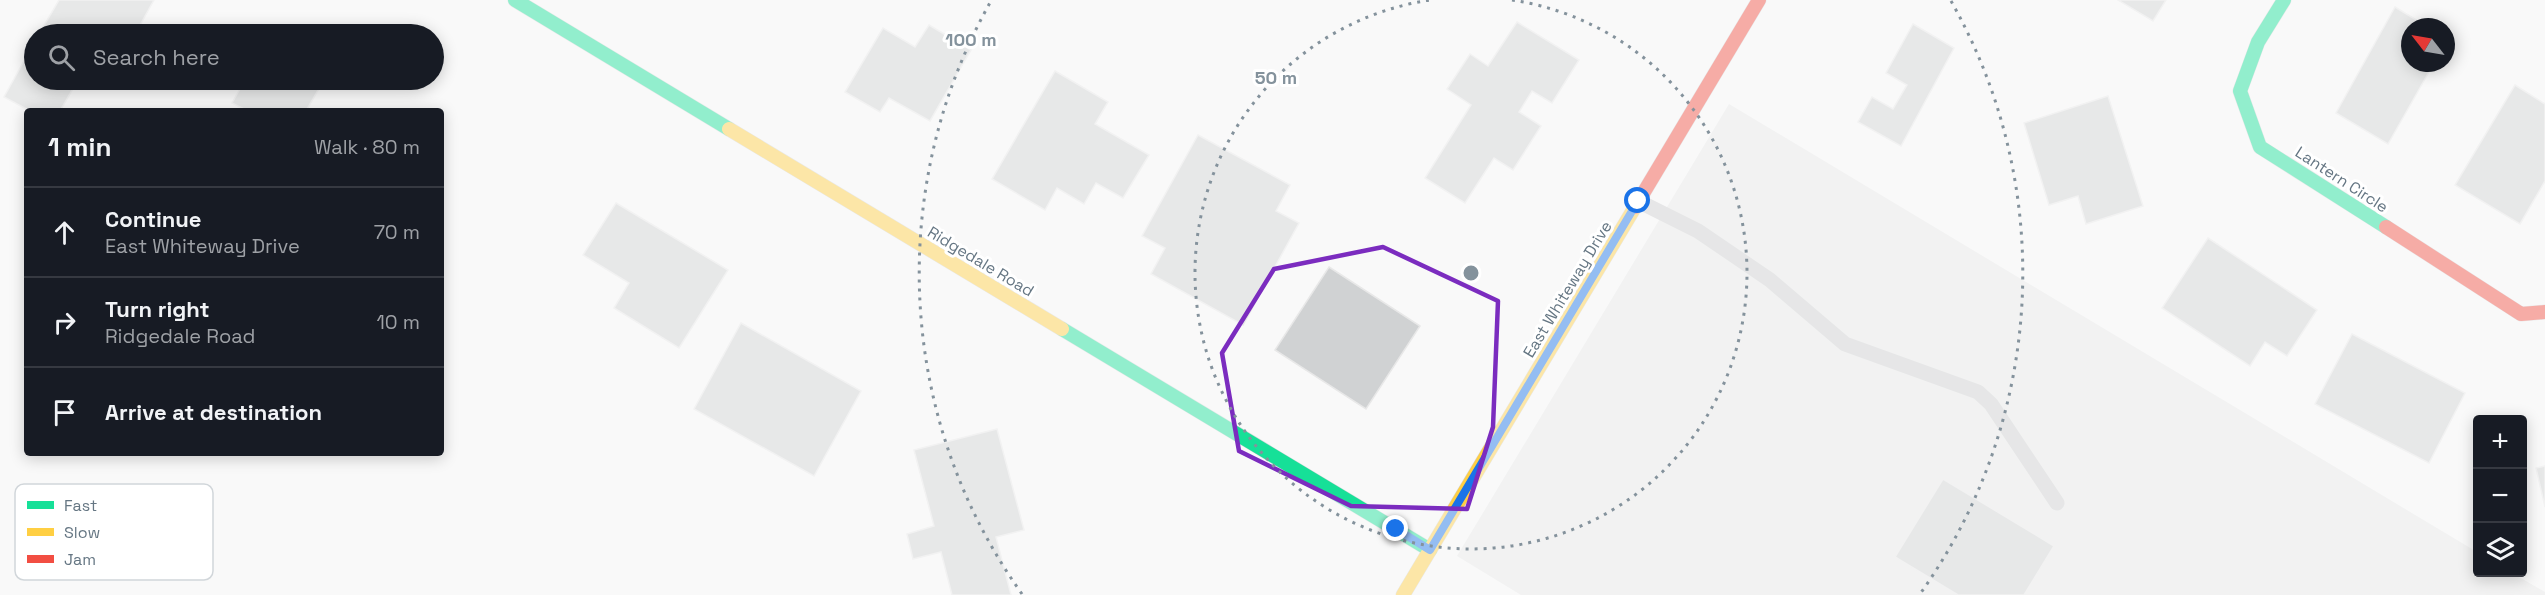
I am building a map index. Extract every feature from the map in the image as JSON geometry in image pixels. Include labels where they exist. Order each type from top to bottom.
[{"type":"street","name":"Ridgedale Road","points":[[515,0],[1430,550]]},
{"type":"street","name":"East Whiteway Drive","points":[[1403,595],[1759,0]]},
{"type":"street","name":"Lantern Circle","points":[[2284,0],[2258,42],[2240,91],[2260,147],[2521,314],[2545,312]]},
{"type":"lane","points":[[1638,201],[1698,231],[1770,280],[1845,344],[1978,392],[1991,404],[2057,503]]},
{"type":"highlighted area","points":[[1383,247],[1498,301],[1493,427],[1467,509],[1351,506],[1239,451],[1222,353],[1274,269]]},
{"type":"shaded area","points":[[1729,104],[2473,550],[2473,577],[2519,577],[2545,592],[2545,595],[1521,595],[1457,556]]},
{"type":"building","points":[[59,0],[154,0],[141,24],[45,24]]},
{"type":"building","points":[[2118,0],[2166,0],[2153,21]]},
{"type":"building","points":[[2395,7],[2413,18],[2401,18],[2401,72],[2429,72],[2388,144],[2336,113]]},
{"type":"building","points":[[1517,22],[1579,60],[1552,103],[1532,91],[1519,112],[1541,126],[1513,170],[1494,158],[1465,203],[1425,178],[1471,105],[1447,89],[1470,54],[1488,66]]},
{"type":"building","points":[[1913,24],[1954,48],[1901,146],[1858,122],[1872,97],[1893,109],[1907,85],[1886,73]]},
{"type":"building","points":[[929,25],[971,50],[930,121],[889,98],[880,112],[845,92],[883,28],[915,47]]},
{"type":"building","points":[[24,61],[24,90],[72,90],[62,108],[24,108],[4,97]]},
{"type":"building","points":[[1055,71],[1108,102],[1095,124],[1149,155],[1123,198],[1096,183],[1084,204],[1057,188],[1045,210],[992,179]]},
{"type":"building","points":[[2515,85],[2545,104],[2545,181],[2520,224],[2455,185]]},
{"type":"building","points":[[239,90],[318,90],[308,108],[242,108],[232,103]]},
{"type":"building","points":[[2108,96],[2143,206],[2086,224],[2078,196],[2049,205],[2024,123]]},
{"type":"building","points":[[1198,135],[1290,185],[1276,211],[1299,223],[1243,325],[1151,274],[1165,248],[1142,236]]},
{"type":"building","points":[[616,203],[728,270],[679,348],[614,308],[629,283],[583,255]]},
{"type":"building","points":[[2208,238],[2317,310],[2287,356],[2265,342],[2250,366],[2162,308]]},
{"type":"building","points":[[1329,267],[1420,326],[1366,409],[1275,350]]},
{"type":"building","points":[[741,323],[861,391],[814,476],[694,409]]},
{"type":"building","points":[[2352,334],[2465,393],[2429,463],[2315,404]]},
{"type":"building","points":[[997,429],[1024,530],[996,537],[1011,595],[952,595],[941,552],[913,559],[907,534],[934,526],[914,450]]},
{"type":"building","points":[[2545,466],[2545,507],[2536,468]]},
{"type":"building","points":[[1943,479],[2054,546],[2024,595],[1958,595],[1895,557]]},
{"type":"traffic: fast","points":[[515,0],[729,129]]},
{"type":"traffic: fast","points":[[2284,0],[2258,42],[2240,91],[2260,147],[2386,227]]},
{"type":"traffic: fast","points":[[1062,329],[1430,550]]},
{"type":"traffic: slow","points":[[729,129],[1062,329]]},
{"type":"traffic: slow","points":[[1403,595],[1635,207]]},
{"type":"traffic: jam","points":[[1635,207],[1759,0]]},
{"type":"traffic: jam","points":[[2386,227],[2521,314],[2545,312]]},
{"type":"route","points":[[1396,529],[1430,550],[1638,201]]}]
